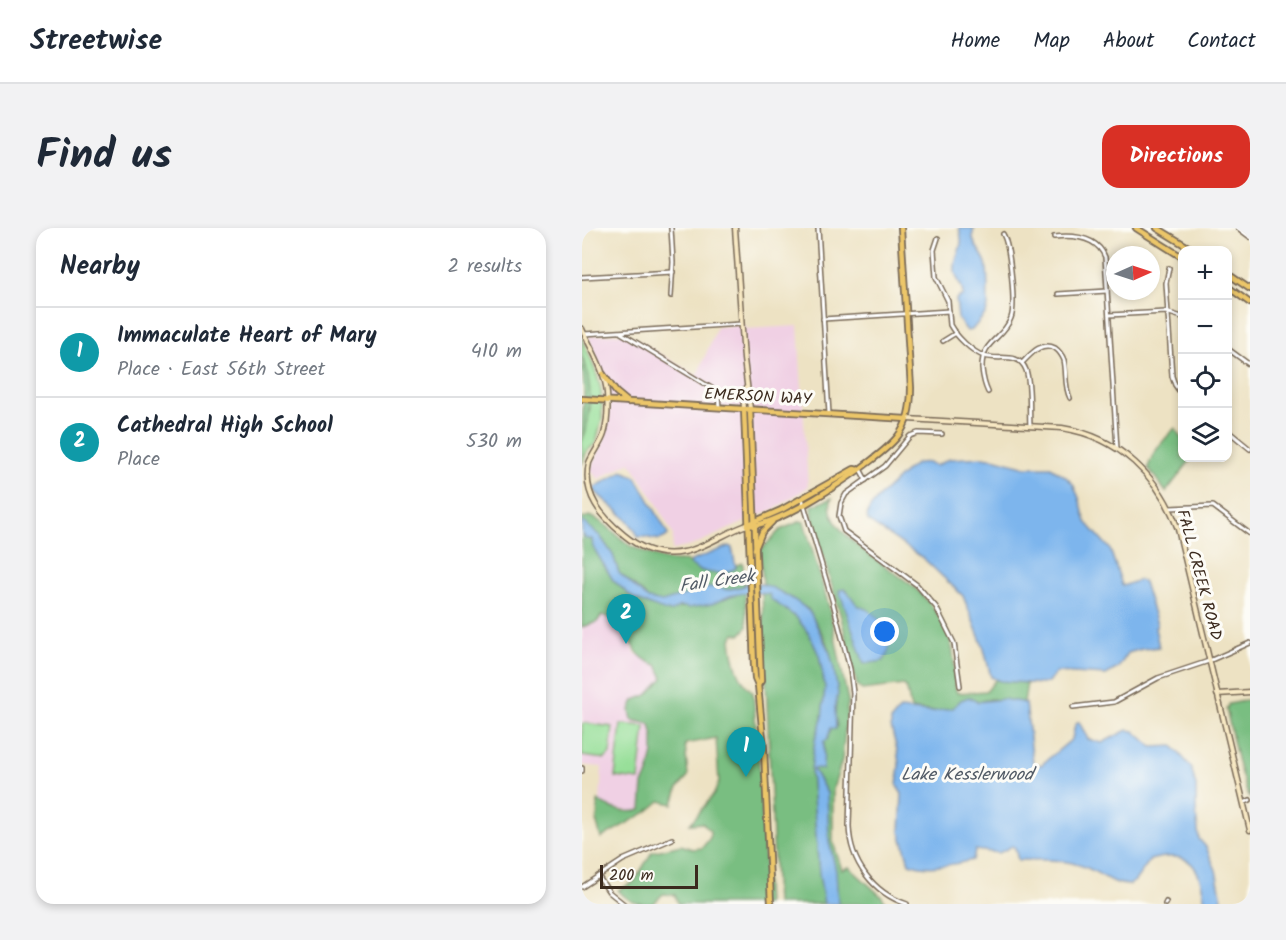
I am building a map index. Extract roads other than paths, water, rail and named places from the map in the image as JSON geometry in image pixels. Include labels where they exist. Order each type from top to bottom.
[{"type":"main road","points":[[735,228],[746,388],[743,392],[747,409],[755,678],[758,685],[764,749],[771,904]]},
{"type":"main road","points":[[754,549],[763,530],[775,520],[854,469],[859,469],[886,450],[901,432],[907,418],[911,393],[900,228]]},
{"type":"main road","points":[[1136,228],[1178,254]]},
{"type":"main road","points":[[1157,228],[1186,246]]},
{"type":"main road","points":[[1232,277],[1250,289]]},
{"type":"main road","points":[[1232,290],[1250,303]]},
{"type":"main road","points":[[582,329],[603,375],[616,392],[628,402]]},
{"type":"main road","points":[[603,375],[607,400],[604,433],[590,460],[586,477],[588,492],[592,502],[606,519],[638,545],[664,553],[692,550],[727,532],[804,501]]},
{"type":"main road","name":"EMERSON WAY","points":[[582,399],[907,418]]},
{"type":"main road","name":"FALL CREEK ROAD","points":[[907,418],[1077,431],[1102,440],[1118,449],[1149,476],[1170,508],[1178,530],[1250,830]]},
{"type":"main road","points":[[751,524],[775,520]]},
{"type":"main road","points":[[751,524],[754,549],[752,572]]},
{"type":"main road","points":[[1217,694],[1250,692]]},
{"type":"street","points":[[671,228],[673,272],[671,296]]},
{"type":"street","points":[[818,228],[830,414]]},
{"type":"street","points":[[1238,228],[1250,237]]},
{"type":"street","points":[[988,392],[983,382],[983,355],[988,345],[1008,324],[1012,314],[1008,248],[1003,234]]},
{"type":"street","points":[[1054,237],[1079,236],[1101,249],[1106,259]]},
{"type":"street","points":[[938,238],[934,250],[936,277],[947,298],[950,325],[973,349],[983,355],[1012,358],[1022,363],[1027,375],[1030,426]]},
{"type":"street","points":[[1169,267],[1166,283],[1172,376],[1174,385],[1178,390]]},
{"type":"street","points":[[582,277],[673,272]]},
{"type":"street","points":[[1058,294],[1106,291]]},
{"type":"street","points":[[1108,300],[1118,449]]},
{"type":"street","points":[[823,320],[949,311]]},
{"type":"street","points":[[1109,315],[1168,312],[1178,316]]},
{"type":"street","points":[[584,334],[741,324]]},
{"type":"street","points":[[620,332],[713,388],[718,395],[719,407]]},
{"type":"street","points":[[944,341],[957,333]]},
{"type":"street","points":[[1022,363],[1040,347],[1049,346],[1057,350],[1064,360],[1065,384],[1070,398]]},
{"type":"street","points":[[1232,352],[1250,365]]},
{"type":"street","points":[[942,434],[918,433],[913,435],[889,462],[848,492],[839,510],[846,533],[909,579],[930,600],[946,624],[954,643],[960,686]]},
{"type":"street","points":[[1232,435],[1250,449]]},
{"type":"street","points":[[859,469],[866,480]]},
{"type":"street","points":[[804,501],[833,603],[853,686],[849,822],[851,842],[860,865],[875,885],[889,896],[908,904]]},
{"type":"street","points":[[1170,508],[1213,506],[1250,534]]},
{"type":"street","points":[[1073,707],[1114,702],[1158,678],[1209,661],[1250,643]]},
{"type":"street","points":[[1244,803],[1250,800]]},
{"type":"street","points":[[582,887],[627,858],[672,839]]},
{"type":"street","points":[[597,876],[609,892],[624,904]]},
{"type":"water","points":[[959,228],[974,228],[974,242],[984,258],[987,272],[988,307],[986,313],[972,330],[967,331],[958,319],[956,299],[963,295],[955,272],[961,242]]},
{"type":"water","points":[[983,457],[1026,467],[1051,467],[1073,484],[1086,522],[1110,549],[1122,585],[1139,580],[1144,582],[1157,624],[1155,628],[1159,647],[1128,653],[1118,668],[1106,675],[1056,672],[1048,682],[1043,684],[1000,681],[991,677],[984,649],[963,596],[923,558],[868,521],[867,516],[879,498],[914,465],[928,463],[936,466],[949,459]]},
{"type":"water","points":[[623,471],[636,477],[666,530],[668,535],[664,538],[657,540],[638,537],[625,517],[594,490],[595,487]]},
{"type":"water","name":"Fall Creek","points":[[582,521],[600,536],[613,555],[619,573],[648,599],[662,602],[710,587],[727,590],[744,586],[746,583],[759,584],[788,596],[811,614],[830,653],[838,694],[835,707],[836,729],[831,728],[827,740],[824,741],[823,770],[813,769],[827,793],[829,841],[836,871],[838,904],[824,904],[819,873],[811,770],[815,740],[822,719],[825,687],[819,655],[809,634],[797,618],[771,599],[769,594],[747,592],[712,604],[689,608],[680,606],[672,611],[666,611],[634,599],[613,580],[593,547],[592,539],[586,539],[582,534]]},
{"type":"water","points":[[729,546],[732,548],[736,568],[731,571],[706,572],[690,564],[691,561]]},
{"type":"water","points":[[844,589],[860,607],[868,610],[879,620],[887,633],[889,647],[883,661],[864,664],[839,590]]},
{"type":"water","name":"Lake Kesslerwood","points":[[969,697],[977,702],[1003,699],[1026,703],[1033,764],[1041,765],[1072,739],[1075,725],[1079,722],[1088,739],[1102,743],[1127,730],[1134,731],[1152,747],[1173,746],[1191,767],[1196,786],[1199,839],[1206,847],[1216,870],[1223,904],[1205,904],[1196,870],[1185,859],[1176,857],[1150,860],[1135,881],[1129,885],[1117,883],[1085,867],[1068,862],[1018,860],[1015,848],[1012,846],[999,853],[975,850],[973,860],[950,865],[933,867],[909,863],[900,832],[902,794],[897,786],[899,764],[891,720],[900,709],[931,712],[953,708],[961,700]]},
{"type":"place","name":"Cathedral High School","points":[[626,644]]},
{"type":"place","name":"Immaculate Heart of Mary","points":[[746,777]]}]
